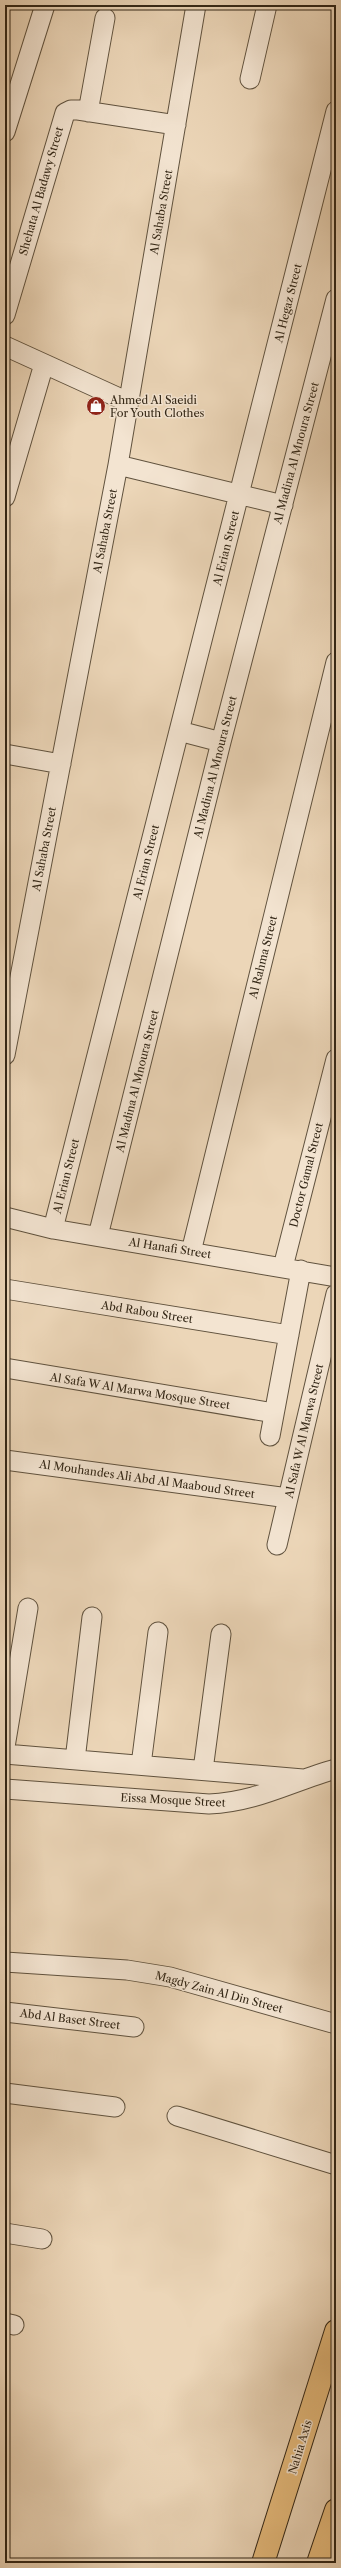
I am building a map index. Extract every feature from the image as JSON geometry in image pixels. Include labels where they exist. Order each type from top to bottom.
[{"type":"main road","name":"Nahia Axis","points":[[263,2563],[336,2331]]},
{"type":"main road","points":[[318,2563],[336,2510]]},
{"type":"street","points":[[5,132],[45,5]]},
{"type":"street","name":"Al Sahaba Street","points":[[5,1055],[118,465],[196,5]]},
{"type":"street","points":[[250,79],[267,5]]},
{"type":"street","points":[[105,18],[88,112],[176,125]]},
{"type":"street","name":"Shehata Al Badawy Street","points":[[5,315],[65,113],[71,110],[88,112]]},
{"type":"street","name":"Al Hegaz Street","points":[[239,494],[336,111]]},
{"type":"street","name":"Al Madina Al Mnoura Street","points":[[98,1236],[221,742],[336,298]]},
{"type":"street","points":[[5,346],[128,402]]},
{"type":"street","points":[[5,497],[44,364]]},
{"type":"street","points":[[118,465],[283,505]]},
{"type":"street","name":"Al Erian Street","points":[[53,1229],[239,494]]},
{"type":"street","name":"Al Rahma Street","points":[[191,1252],[336,662]]},
{"type":"street","points":[[179,731],[221,742]]},
{"type":"street","points":[[5,754],[60,764]]},
{"type":"street","name":"Doctor Gamal Street","points":[[283,1267],[336,1059]]},
{"type":"street","name":"Al Hanafi Street","points":[[5,1217],[53,1229],[336,1277]]},
{"type":"street","points":[[270,1436],[301,1270]]},
{"type":"street","name":"Abd Rabou Street","points":[[5,1290],[289,1335]]},
{"type":"street","name":"Al Safa W Al Marwa Street","points":[[277,1545],[336,1294]]},
{"type":"street","name":"Al Safa W Al Marwa Mosque Street","points":[[5,1368],[274,1413]]},
{"type":"street","name":"Al Mouhandes Ali Abd Al Maaboud Street","points":[[5,1460],[288,1498]]},
{"type":"street","points":[[5,1747],[28,1608]]},
{"type":"street","points":[[74,1760],[92,1618]]},
{"type":"street","points":[[141,1765],[158,1632]]},
{"type":"street","points":[[203,1770],[221,1634]]},
{"type":"street","points":[[5,1754],[308,1779]]},
{"type":"street","name":"Eissa Mosque Street","points":[[5,1789],[209,1804],[234,1803],[265,1795],[336,1769]]},
{"type":"street","name":"Magdy Zain Al Din Street","points":[[5,1962],[127,1970],[170,1977],[336,2024]]},
{"type":"street","name":"Abd Al Baset Street","points":[[5,2012],[134,2027]]},
{"type":"street","points":[[5,2093],[115,2107]]},
{"type":"street","points":[[177,2116],[336,2165]]},
{"type":"street","points":[[5,2233],[42,2239]]},
{"type":"place","name":"Ahmed Al Saeidi For Youth Clothes","points":[[96,406]]}]
